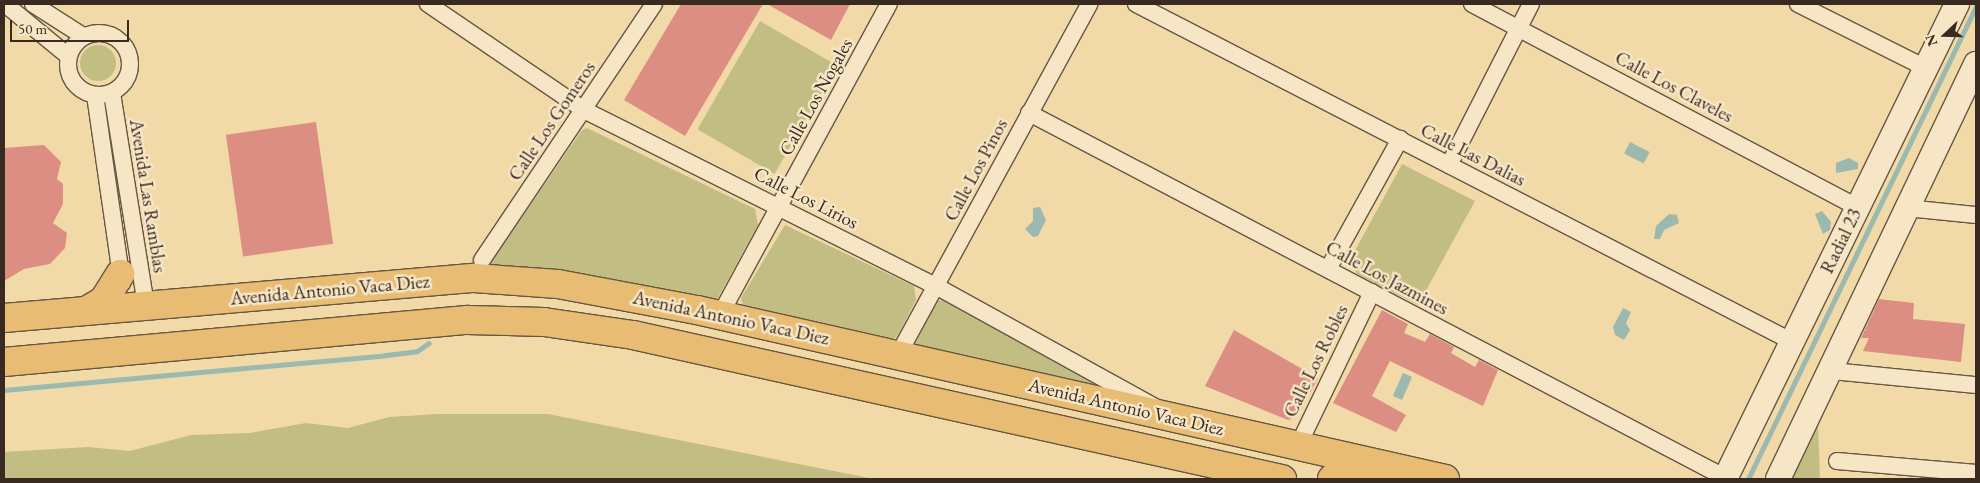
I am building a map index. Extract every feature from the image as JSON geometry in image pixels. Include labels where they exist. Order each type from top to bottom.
[{"type":"highway","points":[[86,311],[104,300],[120,274]]},
{"type":"highway","name":"Avenida Antonio Vaca Diez","points":[[4,318],[474,278],[558,284],[720,315],[1172,417],[1297,448],[1445,479]]},
{"type":"highway","name":"Avenida Antonio Vaca Diez","points":[[4,362],[468,320],[544,322],[633,335],[1282,479]]},
{"type":"highway","points":[[1332,479],[1342,468],[1402,470]]},
{"type":"street","points":[[5,4],[68,56],[73,81],[94,95],[112,93],[129,75],[128,49],[108,33],[83,36],[33,4]]},
{"type":"street","name":"Calle Los Gomeros","points":[[482,260],[654,4]]},
{"type":"street","name":"Calle Los Nogales","points":[[720,315],[890,4]]},
{"type":"street","name":"Calle Los Pinos","points":[[898,355],[1089,4]]},
{"type":"street","name":"Calle Las Dalias","points":[[1136,4],[1793,342]]},
{"type":"street","name":"Calle Los Claveles","points":[[1472,4],[1857,207]]},
{"type":"street","points":[[1449,165],[1531,4]]},
{"type":"street","points":[[1798,4],[1926,68]]},
{"type":"street","name":"Radial 23","points":[[1726,479],[1957,4]]},
{"type":"street","name":"Calle Los Lirios","points":[[433,5],[584,110],[936,286],[1122,386],[1172,417]]},
{"type":"street","points":[[68,56],[83,36]]},
{"type":"street","points":[[1778,479],[1832,371],[1976,64]]},
{"type":"street","name":"Avenida Las Ramblas","points":[[112,93],[136,307]]},
{"type":"street","name":"Avenida Las Ramblas","points":[[94,95],[120,274],[136,307]]},
{"type":"street","name":"Calle Los Jazmines","points":[[1029,113],[1726,479]]},
{"type":"street","points":[[1328,269],[1400,140]]},
{"type":"street","points":[[1907,208],[1976,215]]},
{"type":"street","name":"Calle Los Robles","points":[[1297,448],[1372,292]]},
{"type":"street","points":[[1832,371],[1976,385]]},
{"type":"street","points":[[1837,461],[1976,473]]},
{"type":"shaded area","points":[[760,21],[837,66],[775,174],[698,129]]},
{"type":"shaded area","points":[[98,45],[105,46],[111,50],[115,56],[115,70],[111,76],[105,80],[98,81],[91,80],[85,76],[81,70],[80,63],[81,56],[85,50],[91,46]]},
{"type":"shaded area","points":[[587,128],[755,209],[758,225],[715,303],[487,268],[582,130]]},
{"type":"shaded area","points":[[1402,164],[1475,201],[1418,305],[1357,274],[1350,260]]},
{"type":"shaded area","points":[[785,225],[914,286],[916,300],[897,337],[885,341],[744,310],[741,298]]},
{"type":"shaded area","points":[[945,299],[1124,393],[916,349],[913,344],[933,302]]},
{"type":"shaded area","points":[[439,414],[548,414],[874,479],[4,479],[4,452],[88,447],[130,451],[191,435],[250,433],[306,423],[348,428],[389,417]]},
{"type":"shaded area","points":[[1813,423],[1818,424],[1820,479],[1787,479]]},
{"type":"water","points":[[1630,142],[1650,152],[1644,164],[1624,154]]},
{"type":"water","points":[[1849,158],[1858,163],[1858,169],[1836,173],[1836,163]]},
{"type":"water","points":[[1040,207],[1046,220],[1038,236],[1033,237],[1025,229],[1033,221],[1033,208]]},
{"type":"water","points":[[1822,211],[1831,222],[1830,230],[1823,234],[1815,214]]},
{"type":"water","points":[[1669,214],[1677,215],[1679,223],[1664,230],[1660,239],[1654,239],[1656,226]]},
{"type":"water","points":[[1623,308],[1631,312],[1626,323],[1630,330],[1624,340],[1615,335],[1613,327]]},
{"type":"water","points":[[1403,373],[1412,377],[1402,400],[1393,396]]},
{"type":"building","points":[[681,4],[763,4],[685,136],[624,100]]},
{"type":"building","points":[[767,4],[850,4],[831,40]]},
{"type":"building","points":[[316,122],[333,244],[243,256],[226,135]]},
{"type":"building","points":[[44,145],[61,162],[57,179],[63,184],[63,204],[53,223],[67,233],[65,248],[50,264],[24,269],[4,281],[4,148]]},
{"type":"building","points":[[1879,299],[1914,303],[1913,319],[1965,324],[1961,362],[1863,351],[1869,338],[1861,338]]},
{"type":"building","points":[[1382,310],[1408,324],[1404,333],[1425,342],[1430,334],[1454,347],[1451,353],[1475,367],[1479,360],[1498,370],[1483,406],[1390,361],[1372,396],[1406,415],[1396,432],[1333,403]]},
{"type":"building","points":[[1234,330],[1318,378],[1298,416],[1288,420],[1205,386]]},
{"type":"waterway","points":[[1748,479],[1976,6]]},
{"type":"waterway","points":[[4,390],[386,355],[417,351],[429,343]]}]
